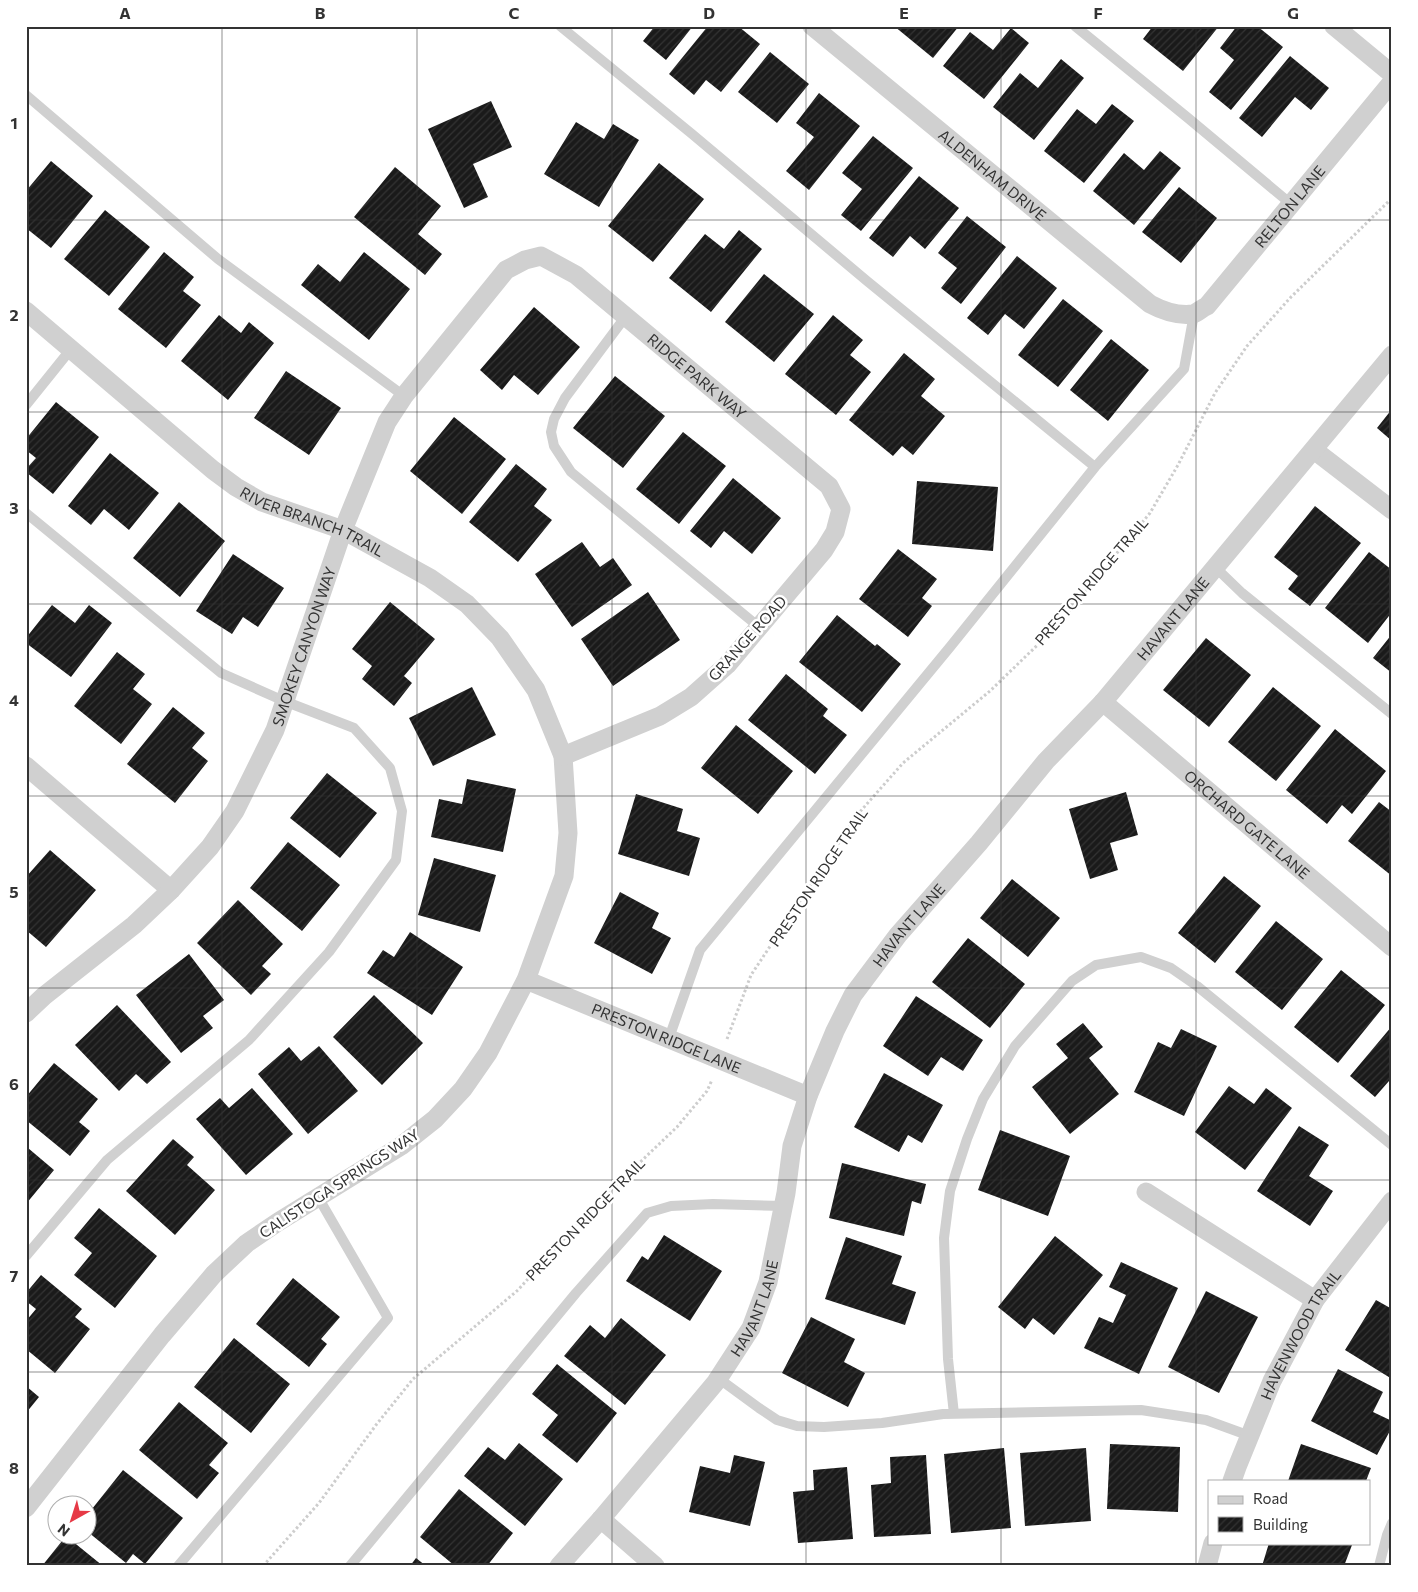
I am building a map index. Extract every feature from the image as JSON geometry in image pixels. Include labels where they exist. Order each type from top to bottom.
[{"type":"street","name":"ALDENHAM DRIVE","points":[[812,26],[1150,304],[1163,311],[1185,313]]},
{"type":"street","points":[[1334,26],[1392,74]]},
{"type":"street","name":"RELTON LANE","points":[[1185,313],[1206,306],[1392,82]]},
{"type":"street","name":"SMOKEY CANYON WAY","points":[[26,1013],[44,996],[134,925],[171,890],[210,847],[235,811],[275,730],[343,530],[388,422],[404,396],[506,270],[525,260],[541,256]]},
{"type":"street","name":"RIDGE PARK WAY","points":[[541,256],[576,275],[829,486],[842,509]]},
{"type":"street","name":"RIVER BRANCH TRAIL","points":[[26,311],[213,470],[236,487],[262,502],[343,530],[430,578],[467,604],[500,638],[536,690],[563,756]]},
{"type":"street","name":"HAVANT LANE","points":[[559,1566],[601,1520],[718,1378],[750,1328],[768,1282],[783,1206],[792,1146],[808,1096],[852,995],[898,935],[979,843],[1046,762],[1102,702],[1392,355]]},
{"type":"street","points":[[1314,450],[1392,510]]},
{"type":"street","name":"GRANGE ROAD","points":[[563,756],[660,716],[691,697],[727,665],[824,550],[835,532],[842,509]]},
{"type":"street","name":"ORCHARD GATE LANE","points":[[1102,702],[1392,947]]},
{"type":"street","name":"CALISTOGA SPRINGS WAY","points":[[26,1508],[162,1335],[214,1274],[247,1243],[401,1146],[435,1119],[463,1089],[488,1053],[526,980],[564,876],[568,833],[563,756]]},
{"type":"street","points":[[26,766],[171,890]]},
{"type":"street","name":"PRESTON RIDGE LANE","points":[[526,980],[808,1096]]},
{"type":"street","points":[[1146,1192],[1315,1300]]},
{"type":"street","name":"HAVENWOOD TRAIL","points":[[1232,1480],[1272,1381],[1315,1300],[1392,1201]]},
{"type":"street","points":[[601,1520],[655,1566]]},
{"type":"street","points":[[1207,1566],[1214,1544]]},
{"type":"lane","points":[[560,26],[1095,467]]},
{"type":"lane","points":[[1075,26],[1291,204]]},
{"type":"lane","points":[[26,95],[218,259],[404,396]]},
{"type":"lane","points":[[669,1038],[700,950],[950,647],[1095,467],[1184,369],[1185,313]]},
{"type":"lane","points":[[626,316],[566,398],[554,419],[551,432],[554,446],[571,472],[759,627]]},
{"type":"lane","points":[[26,405],[71,349]]},
{"type":"lane","points":[[26,513],[221,673],[284,701],[354,728],[390,768],[402,811],[396,860],[329,952],[249,1040],[106,1160],[26,1256]]},
{"type":"lane","points":[[1216,567],[1242,593],[1392,714]]},
{"type":"lane","points":[[954,1414],[948,1359],[944,1238],[950,1191],[966,1139],[983,1099],[1015,1046],[1072,981],[1096,965],[1141,957],[1171,968],[1197,986],[1392,1145]]},
{"type":"lane","points":[[178,1566],[388,1318],[318,1197]]},
{"type":"lane","points":[[350,1566],[576,1293],[646,1213],[670,1206],[713,1204],[783,1206]]},
{"type":"lane","points":[[718,1378],[777,1420],[797,1426],[824,1427],[882,1423],[943,1414],[1142,1410],[1206,1420],[1250,1436]]},
{"type":"lane","points":[[1380,1566],[1387,1535],[1392,1523]]},
{"type":"path","name":"PRESTON RIDGE TRAIL","points":[[262,1566],[319,1503],[376,1425],[413,1379],[518,1290],[591,1209],[677,1128],[708,1091],[751,976],[858,814],[903,763],[990,691],[1055,628],[1150,512],[1178,465],[1215,393],[1247,346],[1291,297],[1392,198]]},
{"type":"building","points":[[655,26],[693,26],[666,60],[643,41]]},
{"type":"building","points":[[708,26],[738,26],[760,44],[721,92],[706,80],[694,95],[669,74]]},
{"type":"building","points":[[894,26],[959,26],[933,58]]},
{"type":"building","points":[[1153,26],[1219,26],[1183,71],[1143,39]]},
{"type":"building","points":[[1237,26],[1257,26],[1283,47],[1231,110],[1209,92],[1234,60],[1220,48]]},
{"type":"building","points":[[1011,28],[1029,43],[984,99],[943,66],[970,32],[993,50]]},
{"type":"building","points":[[770,52],[809,84],[777,123],[738,92]]},
{"type":"building","points":[[1290,56],[1329,88],[1311,110],[1295,97],[1262,137],[1239,118]]},
{"type":"building","points":[[1061,59],[1084,78],[1034,140],[993,107],[1020,73],[1038,88]]},
{"type":"building","points":[[819,93],[860,126],[809,190],[786,171],[814,137],[796,123]]},
{"type":"building","points":[[491,101],[512,147],[473,164],[488,197],[464,208],[428,129]]},
{"type":"building","points":[[1112,104],[1134,121],[1084,183],[1044,151],[1077,109],[1096,124]]},
{"type":"building","points":[[576,122],[604,139],[613,124],[639,140],[599,207],[544,174]]},
{"type":"building","points":[[873,136],[913,168],[861,231],[841,215],[862,189],[842,173]]},
{"type":"building","points":[[1160,151],[1181,168],[1134,225],[1093,191],[1124,153],[1144,170]]},
{"type":"building","points":[[51,161],[93,196],[51,248],[26,228],[26,191]]},
{"type":"building","points":[[659,163],[704,199],[653,262],[608,226]]},
{"type":"building","points":[[395,167],[441,206],[418,234],[442,254],[425,275],[354,217]]},
{"type":"building","points":[[919,176],[959,208],[925,249],[910,236],[893,257],[869,238]]},
{"type":"building","points":[[1179,187],[1217,218],[1181,263],[1142,232]]},
{"type":"building","points":[[105,210],[150,247],[109,296],[64,259]]},
{"type":"building","points":[[967,216],[1006,247],[961,304],[941,288],[957,268],[938,253]]},
{"type":"building","points":[[739,230],[762,249],[711,312],[669,278],[705,234],[724,249]]},
{"type":"building","points":[[164,252],[194,277],[183,291],[201,305],[166,348],[118,309]]},
{"type":"building","points":[[364,252],[410,289],[369,340],[301,285],[318,264],[340,282]]},
{"type":"building","points":[[1017,256],[1057,288],[1024,329],[1005,314],[988,335],[967,318]]},
{"type":"building","points":[[764,274],[814,314],[774,362],[725,322]]},
{"type":"building","points":[[1063,299],[1103,331],[1058,387],[1018,355]]},
{"type":"building","points":[[534,307],[580,347],[538,395],[514,375],[502,390],[480,370]]},
{"type":"building","points":[[219,315],[241,333],[249,322],[274,343],[228,400],[181,361]]},
{"type":"building","points":[[833,315],[863,340],[850,355],[871,372],[836,415],[785,374]]},
{"type":"building","points":[[1111,339],[1149,370],[1108,421],[1070,390]]},
{"type":"building","points":[[904,353],[935,379],[921,396],[945,416],[913,455],[902,446],[893,456],[849,420]]},
{"type":"building","points":[[286,371],[341,408],[309,455],[254,418]]},
{"type":"building","points":[[615,376],[665,416],[623,468],[573,428]]},
{"type":"building","points":[[56,402],[99,437],[53,494],[26,472],[26,469],[36,458],[26,450],[26,439]]},
{"type":"building","points":[[1392,409],[1392,441],[1377,428]]},
{"type":"building","points":[[454,417],[506,459],[462,514],[410,471]]},
{"type":"building","points":[[683,432],[726,466],[679,524],[636,489]]},
{"type":"building","points":[[110,453],[159,493],[129,530],[104,509],[91,525],[68,506]]},
{"type":"building","points":[[516,464],[547,489],[534,506],[552,520],[518,562],[469,522]]},
{"type":"building","points":[[733,478],[781,518],[752,554],[724,531],[711,548],[690,531]]},
{"type":"building","points":[[917,481],[998,487],[993,551],[912,544]]},
{"type":"building","points":[[179,502],[225,541],[180,597],[133,558]]},
{"type":"building","points":[[1315,506],[1361,543],[1310,606],[1288,589],[1298,576],[1274,557]]},
{"type":"building","points":[[582,542],[600,567],[613,558],[632,585],[572,627],[535,574]]},
{"type":"building","points":[[898,549],[937,579],[922,598],[932,606],[908,637],[859,599]]},
{"type":"building","points":[[1369,552],[1392,570],[1392,612],[1368,643],[1325,608]]},
{"type":"building","points":[[233,554],[284,588],[258,627],[243,617],[232,634],[196,611]]},
{"type":"building","points":[[648,592],[680,640],[613,686],[581,639]]},
{"type":"building","points":[[390,602],[435,639],[404,676],[412,683],[394,706],[362,679],[372,666],[352,649]]},
{"type":"building","points":[[52,605],[75,623],[89,605],[112,623],[71,677],[26,643],[26,638]]},
{"type":"building","points":[[837,615],[875,646],[877,644],[901,664],[862,712],[799,662]]},
{"type":"building","points":[[1392,634],[1392,673],[1373,658]]},
{"type":"building","points":[[1206,638],[1251,675],[1209,727],[1163,690]]},
{"type":"building","points":[[117,652],[145,674],[133,689],[152,704],[121,744],[74,706]]},
{"type":"building","points":[[786,674],[828,709],[823,716],[847,735],[815,774],[748,720]]},
{"type":"building","points":[[472,687],[496,735],[433,766],[409,718]]},
{"type":"building","points":[[1273,687],[1321,726],[1276,781],[1228,742]]},
{"type":"building","points":[[173,707],[205,733],[192,748],[208,761],[175,803],[127,764]]},
{"type":"building","points":[[736,725],[793,771],[758,814],[701,768]]},
{"type":"building","points":[[1335,729],[1386,771],[1352,814],[1342,805],[1327,824],[1286,790]]},
{"type":"building","points":[[327,773],[377,813],[340,858],[290,818]]},
{"type":"building","points":[[467,779],[516,789],[503,852],[431,837],[439,799],[462,804]]},
{"type":"building","points":[[1126,792],[1138,835],[1110,843],[1118,870],[1090,879],[1069,809]]},
{"type":"building","points":[[636,794],[683,809],[677,831],[700,838],[689,876],[618,854]]},
{"type":"building","points":[[1379,802],[1392,812],[1392,876],[1348,841]]},
{"type":"building","points":[[288,842],[340,885],[302,931],[250,888]]},
{"type":"building","points":[[50,850],[96,890],[46,947],[26,930],[26,877]]},
{"type":"building","points":[[434,858],[496,875],[480,932],[418,915]]},
{"type":"building","points":[[1224,876],[1261,906],[1215,963],[1178,933]]},
{"type":"building","points":[[1012,879],[1060,918],[1028,957],[980,918]]},
{"type":"building","points":[[620,892],[659,913],[652,928],[671,938],[652,974],[594,943]]},
{"type":"building","points":[[238,900],[283,944],[262,966],[271,974],[251,995],[197,943]]},
{"type":"building","points":[[1276,921],[1323,959],[1282,1010],[1235,972]]},
{"type":"building","points":[[410,932],[463,967],[432,1015],[367,973],[383,950],[394,957]]},
{"type":"building","points":[[968,938],[1025,984],[990,1028],[932,982]]},
{"type":"building","points":[[189,954],[224,1000],[203,1016],[213,1028],[181,1053],[136,995]]},
{"type":"building","points":[[1341,970],[1385,1005],[1338,1063],[1294,1027]]},
{"type":"building","points":[[374,995],[423,1043],[382,1085],[333,1037]]},
{"type":"building","points":[[916,996],[983,1040],[963,1071],[941,1057],[928,1076],[883,1046]]},
{"type":"building","points":[[117,1005],[171,1062],[147,1084],[136,1074],[119,1091],[75,1045]]},
{"type":"building","points":[[1083,1023],[1103,1047],[1089,1058],[1119,1094],[1070,1134],[1032,1087],[1068,1058],[1056,1044]]},
{"type":"building","points":[[1392,1026],[1392,1084],[1389,1081],[1375,1097],[1350,1076]]},
{"type":"building","points":[[1181,1029],[1217,1046],[1184,1116],[1134,1092],[1158,1042],[1171,1048]]},
{"type":"building","points":[[319,1046],[358,1091],[308,1134],[258,1074],[289,1047],[301,1061]]},
{"type":"building","points":[[54,1063],[98,1099],[79,1122],[90,1131],[70,1156],[26,1120],[26,1097]]},
{"type":"building","points":[[884,1073],[943,1105],[922,1143],[908,1135],[899,1152],[854,1127]]},
{"type":"building","points":[[1229,1086],[1254,1104],[1266,1088],[1292,1108],[1245,1170],[1195,1132]]},
{"type":"building","points":[[252,1088],[293,1134],[246,1175],[196,1119],[220,1098],[229,1108]]},
{"type":"building","points":[[1299,1126],[1329,1145],[1309,1176],[1333,1191],[1310,1226],[1257,1191]]},
{"type":"building","points":[[1000,1130],[1070,1156],[1048,1216],[978,1190]]},
{"type":"building","points":[[173,1139],[194,1157],[187,1165],[215,1190],[175,1235],[126,1191]]},
{"type":"building","points":[[28,1148],[54,1170],[26,1204],[26,1150]]},
{"type":"building","points":[[842,1163],[926,1184],[921,1204],[912,1201],[904,1236],[829,1218]]},
{"type":"building","points":[[99,1208],[157,1256],[115,1308],[74,1275],[92,1253],[74,1238]]},
{"type":"building","points":[[664,1235],[722,1271],[690,1321],[626,1281],[642,1256],[648,1260]]},
{"type":"building","points":[[1055,1236],[1103,1275],[1054,1335],[1033,1318],[1025,1329],[998,1307]]},
{"type":"building","points":[[846,1237],[902,1256],[892,1284],[916,1292],[905,1325],[825,1299]]},
{"type":"building","points":[[1121,1262],[1178,1288],[1139,1374],[1084,1348],[1099,1317],[1113,1323],[1126,1295],[1109,1287]]},
{"type":"building","points":[[41,1275],[82,1309],[75,1317],[90,1329],[55,1373],[26,1349],[26,1321],[36,1309],[26,1301],[26,1293]]},
{"type":"building","points":[[293,1278],[340,1317],[321,1339],[327,1344],[309,1367],[256,1324]]},
{"type":"building","points":[[1206,1291],[1258,1317],[1219,1393],[1168,1367]]},
{"type":"building","points":[[1376,1300],[1392,1309],[1392,1379],[1345,1350]]},
{"type":"building","points":[[811,1317],[855,1339],[844,1362],[865,1373],[848,1407],[782,1373]]},
{"type":"building","points":[[621,1318],[666,1355],[625,1405],[564,1356],[590,1325],[605,1338]]},
{"type":"building","points":[[234,1338],[290,1384],[251,1433],[194,1387]]},
{"type":"building","points":[[557,1364],[617,1413],[577,1463],[542,1435],[558,1415],[532,1394]]},
{"type":"building","points":[[1338,1369],[1383,1392],[1373,1412],[1392,1421],[1392,1427],[1377,1455],[1311,1421]]},
{"type":"building","points":[[26,1386],[39,1397],[26,1413]]},
{"type":"building","points":[[179,1402],[228,1443],[209,1465],[219,1473],[197,1499],[139,1450]]},
{"type":"building","points":[[519,1443],[563,1479],[525,1526],[464,1476],[488,1447],[505,1460]]},
{"type":"building","points":[[1110,1444],[1180,1447],[1178,1512],[1107,1509]]},
{"type":"building","points":[[1301,1444],[1371,1468],[1366,1480],[1288,1480]]},
{"type":"building","points":[[1004,1448],[1011,1528],[951,1533],[944,1454]]},
{"type":"building","points":[[1086,1448],[1091,1521],[1025,1526],[1020,1453]]},
{"type":"building","points":[[734,1455],[765,1462],[750,1526],[689,1512],[700,1466],[730,1473]]},
{"type":"building","points":[[926,1455],[931,1534],[874,1537],[871,1485],[891,1483],[890,1457]]},
{"type":"building","points":[[847,1467],[853,1539],[798,1543],[793,1492],[814,1490],[813,1470]]},
{"type":"building","points":[[123,1470],[183,1518],[145,1564],[133,1554],[126,1563],[98,1540],[98,1501]]},
{"type":"building","points":[[459,1489],[513,1533],[487,1566],[455,1566],[420,1537]]},
{"type":"building","points":[[60,1544],[76,1544],[103,1566],[42,1566]]},
{"type":"building","points":[[1269,1544],[1352,1545],[1344,1566],[1262,1566]]},
{"type":"building","points":[[416,1558],[426,1566],[410,1566]]}]
